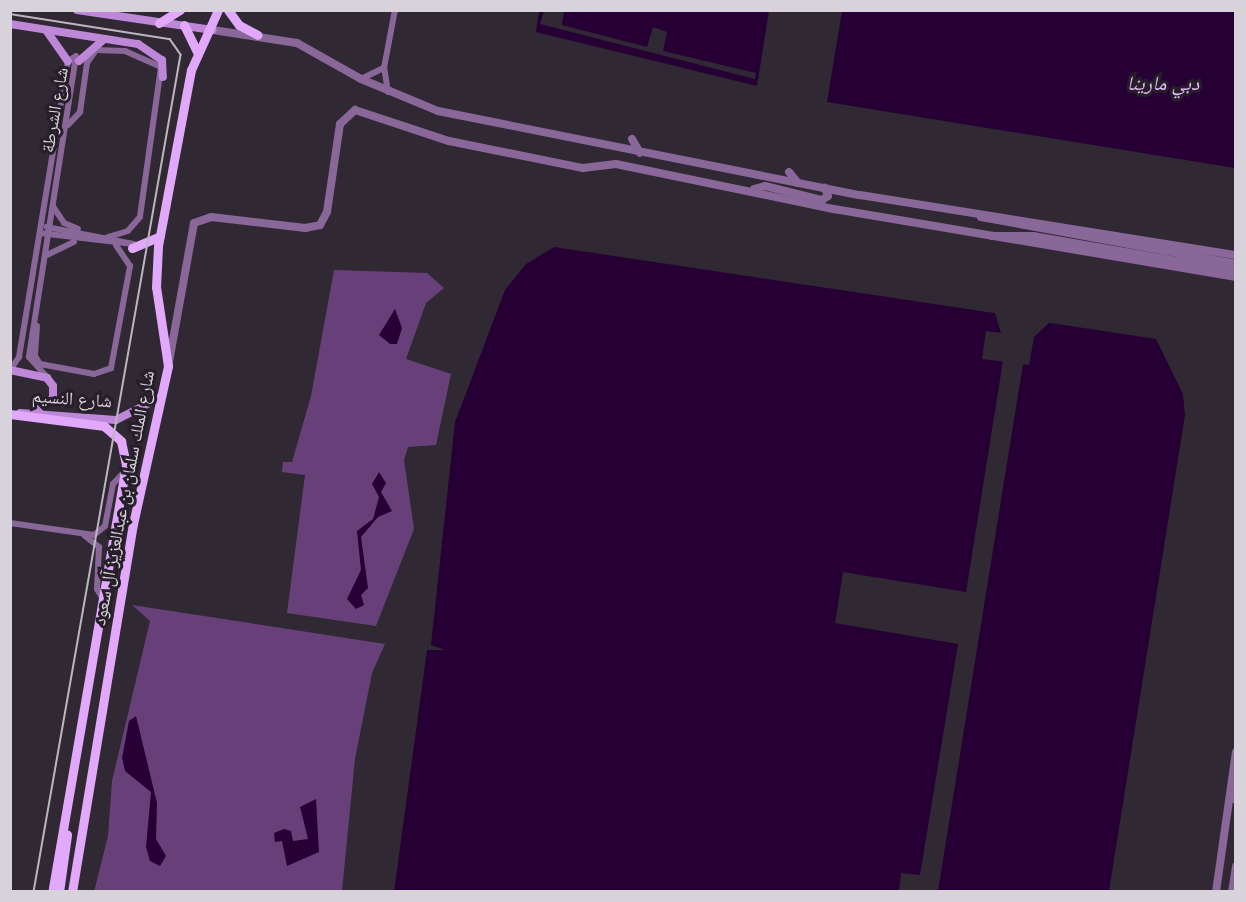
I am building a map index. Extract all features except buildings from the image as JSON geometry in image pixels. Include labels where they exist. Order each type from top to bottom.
[{"type":"main road","points":[[77,10],[213,30]]},
{"type":"main road","points":[[159,23],[180,10]]},
{"type":"main road","name":"شارع الملك سلمان بن عبدالعزيز آل سعود","points":[[72,891],[117,614],[168,366],[156,287],[160,236],[198,54],[213,30],[218,10]]},
{"type":"main road","points":[[228,10],[239,25],[258,35]]},
{"type":"main road","points":[[10,24],[138,44],[162,60],[163,77]]},
{"type":"main road","points":[[184,25],[198,54]]},
{"type":"main road","points":[[45,30],[68,61]]},
{"type":"main road","points":[[79,61],[104,39]]},
{"type":"main road","points":[[122,42],[125,51]]},
{"type":"main road","points":[[132,248],[160,236]]},
{"type":"main road","name":"شارع النسيم","points":[[10,370],[47,378]]},
{"type":"main road","points":[[33,412],[53,398],[47,378]]},
{"type":"main road","name":"شارع النسيم","points":[[10,414],[33,412],[116,420],[161,396]]},
{"type":"main road","points":[[10,414],[104,426],[121,441],[125,468]]},
{"type":"main road","name":"شارع الملك سلمان بن عبدالعزيز آل سعود","points":[[52,891],[66,830],[125,468]]},
{"type":"main road","points":[[59,891],[69,850],[66,830]]},
{"type":"main road","points":[[47,891],[55,880]]},
{"type":"street","points":[[388,92],[384,68],[395,10]]},
{"type":"street","points":[[213,30],[258,35],[307,47],[361,79],[438,111],[825,188],[1236,255]]},
{"type":"street","points":[[68,125],[80,112],[90,56],[103,48],[125,51],[156,62],[163,77],[140,217],[128,231],[108,237]]},
{"type":"street","name":"شارع الشرطة","points":[[10,370],[20,357],[68,61],[74,56],[79,61],[29,360],[47,378]]},
{"type":"street","points":[[361,79],[384,68]]},
{"type":"street","points":[[168,366],[194,224],[211,217],[305,228],[320,225],[327,216],[340,124],[355,110],[449,141],[583,168],[616,164],[986,237],[1167,266],[1235,269]]},
{"type":"street","points":[[632,139],[640,153]]},
{"type":"street","points":[[789,172],[798,183]]},
{"type":"street","points":[[753,190],[765,186],[822,200],[828,196],[825,188]]},
{"type":"street","points":[[54,208],[66,224],[89,234]]},
{"type":"street","points":[[992,208],[999,216]]},
{"type":"street","points":[[978,213],[1023,228],[1235,269]]},
{"type":"street","points":[[1105,234],[1119,228]]},
{"type":"street","points":[[40,230],[89,234],[133,240],[132,248],[50,231]]},
{"type":"street","points":[[986,237],[1033,236],[1235,269]]},
{"type":"street","points":[[986,237],[994,246]]},
{"type":"street","points":[[46,255],[64,243],[96,242]]},
{"type":"street","points":[[35,321],[40,364],[94,374],[111,368],[130,266],[116,245]]},
{"type":"street","points":[[1155,271],[1167,266]]},
{"type":"street","points":[[85,536],[105,526],[113,484],[125,468]]},
{"type":"street","points":[[10,523],[85,536],[101,552],[97,583],[103,599]]},
{"type":"street","points":[[1216,891],[1236,752]]},
{"type":"street","points":[[1236,787],[1236,800]]},
{"type":"street","points":[[1232,891],[1236,866]]},
{"type":"shaded area","points":[[334,270],[427,273],[444,288],[426,303],[406,359],[451,374],[436,445],[408,447],[404,460],[414,529],[376,626],[287,613],[305,475],[282,472],[283,462],[292,462],[311,396]]},
{"type":"shaded area","points":[[132,605],[385,644],[372,673],[355,759],[342,891],[94,892],[108,836],[112,781],[150,621]]},
{"type":"water","points":[[539,11],[769,11],[757,86],[536,32]]},
{"type":"water","name":"دبي مارينا","points":[[842,11],[1235,11],[1235,168],[827,102]]},
{"type":"water","points":[[554,247],[995,313],[1001,333],[986,331],[982,359],[1029,365],[1034,337],[1044,322],[1156,339],[1183,394],[1185,415],[1109,891],[394,892],[427,650],[445,650],[431,645],[455,422],[505,290],[526,264]]},
{"type":"water","points":[[395,309],[402,328],[397,344],[390,344],[379,335]]},
{"type":"water","points":[[379,472],[386,483],[381,492],[392,511],[378,517],[361,537],[368,588],[361,595],[364,605],[356,609],[347,599],[361,570],[357,531],[373,519],[379,497],[372,484]]},
{"type":"water","points":[[136,716],[157,803],[156,839],[166,856],[160,866],[150,861],[146,847],[151,792],[125,771],[122,758],[129,721]]},
{"type":"water","points":[[316,799],[319,852],[287,866],[282,841],[275,842],[274,833],[284,829],[291,831],[293,841],[308,839],[300,807]]},
{"type":"pier","points":[[544,11],[564,11],[562,25],[647,47],[653,27],[667,32],[663,51],[756,73],[755,79],[540,24]]},
{"type":"pier","points":[[549,245],[680,260],[996,311],[1002,317],[1002,330],[995,313]]},
{"type":"pier","points":[[1050,319],[1157,336],[1160,339],[1050,322],[1034,337],[1039,323]]},
{"type":"pier","points":[[1003,361],[1023,364],[938,891],[899,891],[901,873],[920,875],[958,644],[835,623],[843,572],[966,592]]},
{"type":"tram line","points":[[10,14],[170,39],[181,55],[34,892]]}]
